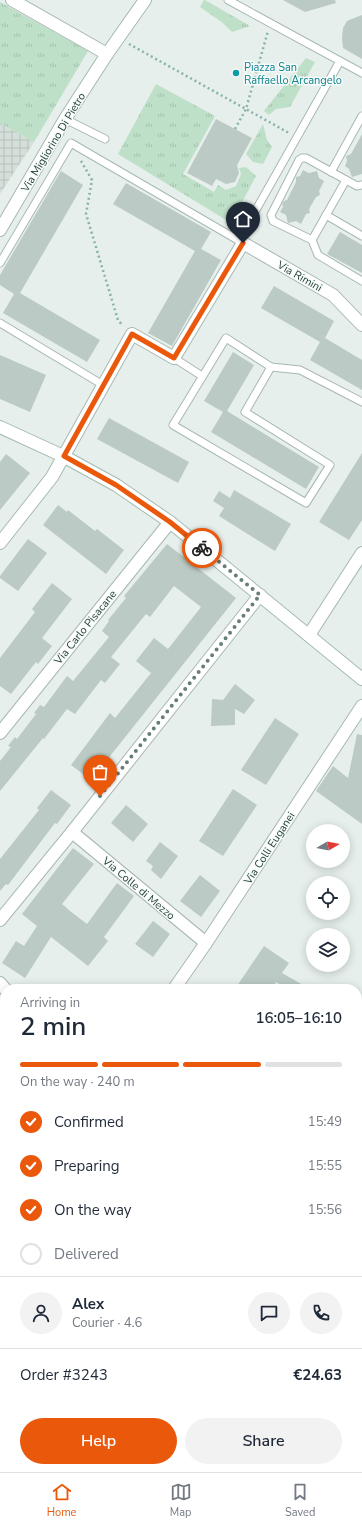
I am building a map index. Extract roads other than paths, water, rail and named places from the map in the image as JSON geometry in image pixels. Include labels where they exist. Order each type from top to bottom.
[{"type":"street","points":[[12,0],[107,54]]},
{"type":"street","name":"Via Migliorino Di Pietro","points":[[0,230],[66,119],[107,54],[145,0]]},
{"type":"street","points":[[0,543],[52,477],[132,334],[174,358],[243,243]]},
{"type":"street","name":"Via Rimini","points":[[243,243],[333,295],[362,325]]},
{"type":"street","points":[[0,428],[64,456],[116,485],[170,522],[362,679]]},
{"type":"street","name":"Via Carlo Pisacane","points":[[0,733],[170,522]]},
{"type":"street","points":[[308,635],[362,553]]},
{"type":"street","points":[[0,920],[72,832],[260,595]]},
{"type":"street","name":"Via Colli Euganei","points":[[177,984],[362,706]]},
{"type":"street","name":"Via Colle di Mezzo","points":[[72,832],[206,943]]},
{"type":"lane","points":[[228,0],[362,73]]},
{"type":"lane","points":[[248,224],[340,61]]},
{"type":"lane","points":[[331,172],[362,116]]},
{"type":"lane","points":[[66,119],[105,139]]},
{"type":"lane","points":[[0,263],[71,143],[243,243]]},
{"type":"lane","points":[[362,185],[358,186],[306,158],[300,159],[271,213],[271,218],[273,221],[312,240],[318,255],[362,280]]},
{"type":"lane","points":[[312,240],[346,180]]},
{"type":"lane","points":[[326,215],[362,236]]},
{"type":"lane","points":[[0,323],[103,385]]},
{"type":"lane","points":[[271,367],[245,412],[330,465],[306,503],[173,425],[226,338],[271,367],[300,370],[362,402]]},
{"type":"lane","points":[[174,358],[202,376]]},
{"type":"place","name":"Piazza San Raffaello Arcangelo","points":[[236,73]]}]
